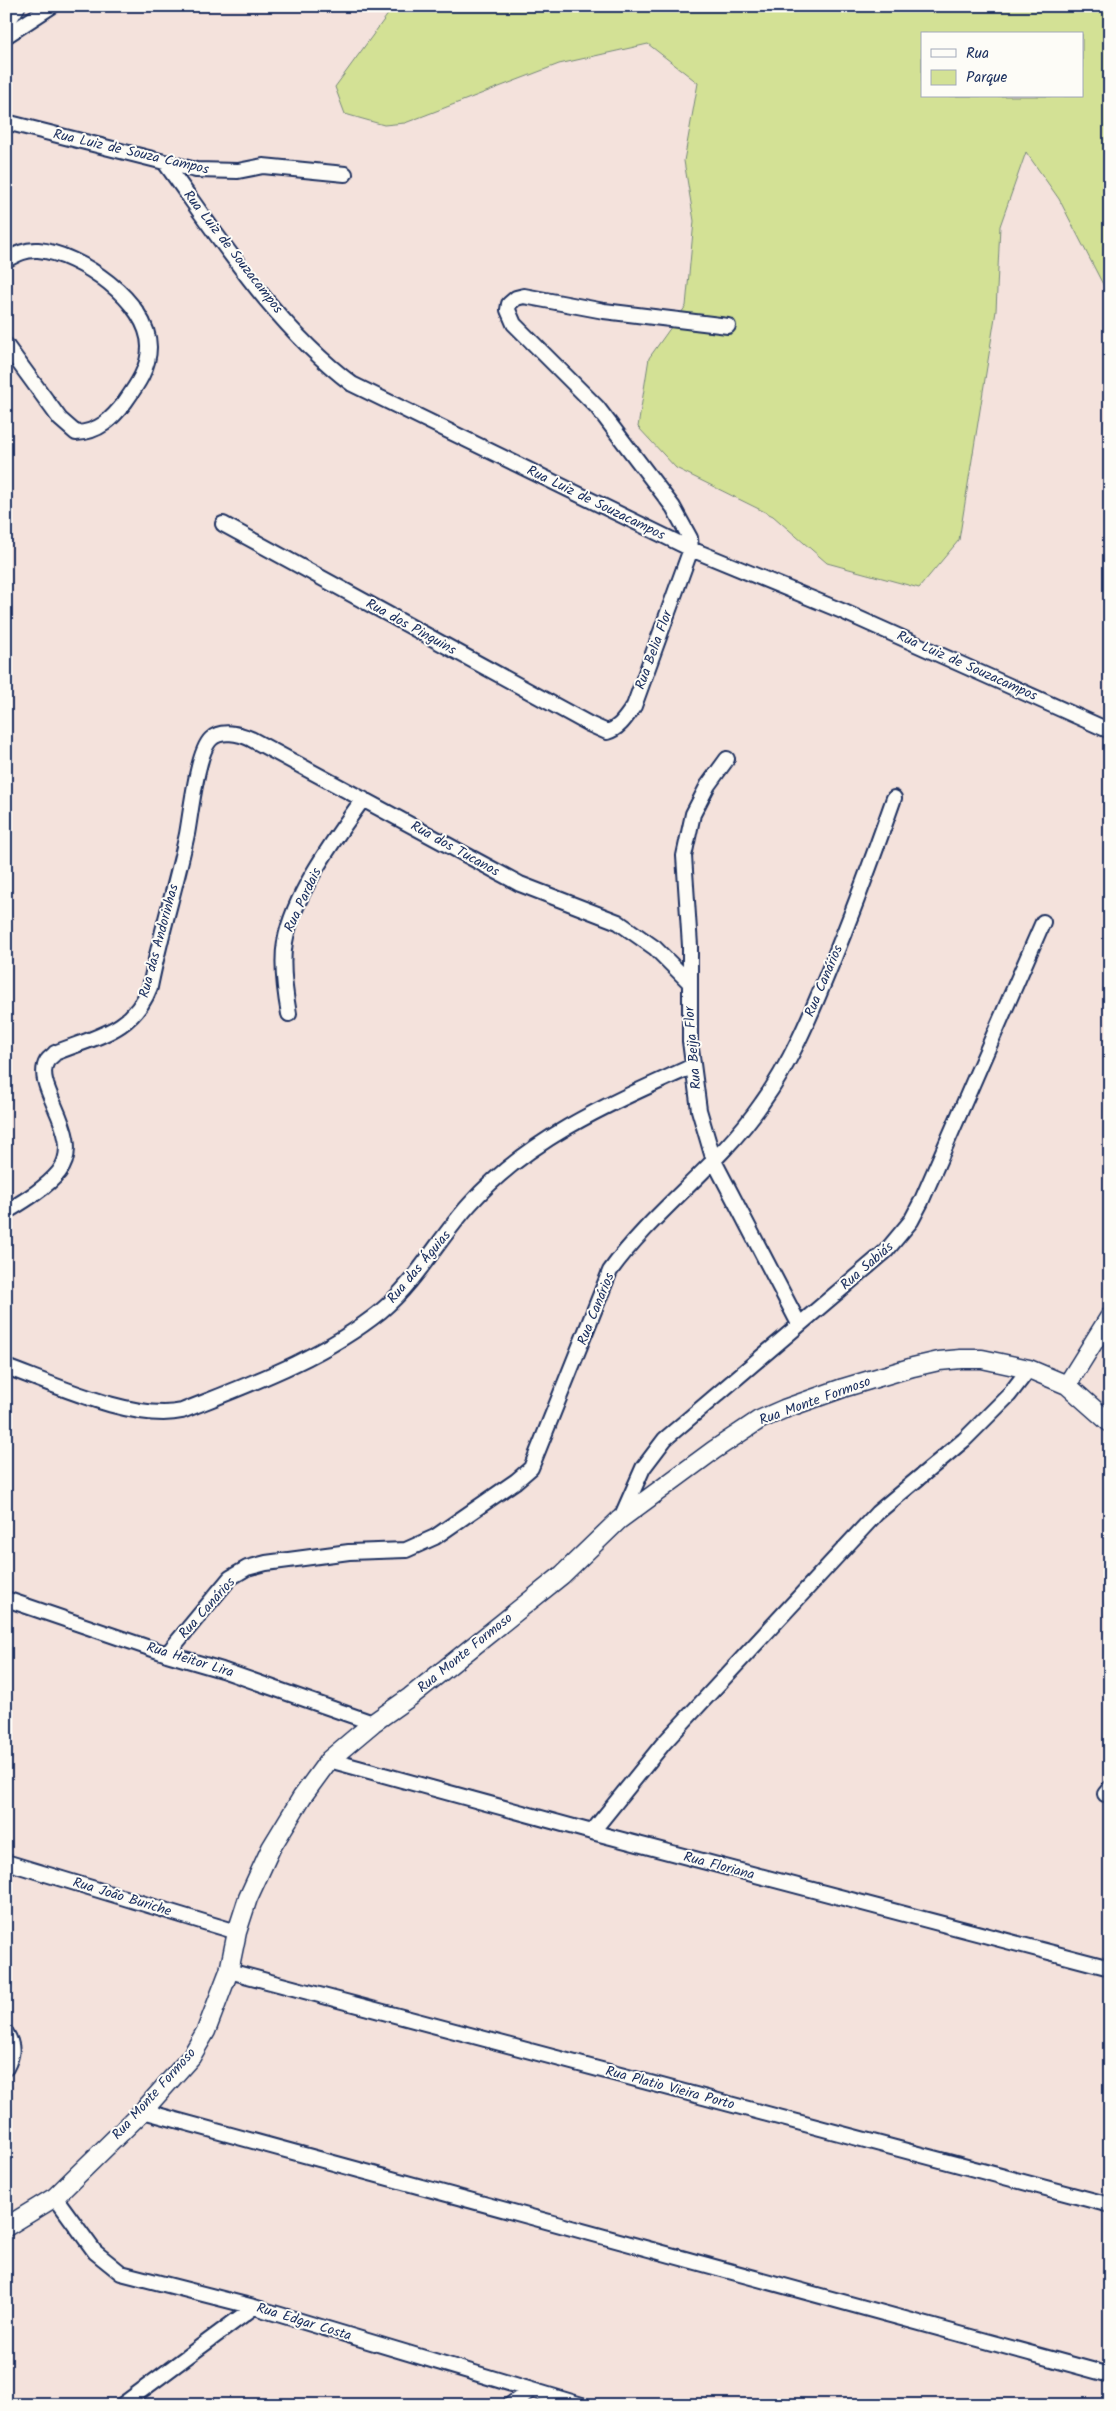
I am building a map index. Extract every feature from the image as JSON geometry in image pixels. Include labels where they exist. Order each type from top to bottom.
[{"type":"street","points":[[6,21],[16,6]]},
{"type":"street","points":[[6,36],[52,6]]},
{"type":"street","name":"Rua Luiz de Souza Campos","points":[[6,122],[196,170],[238,172],[263,166],[345,174]]},
{"type":"street","name":"Rua Luiz de Souzacampos","points":[[165,163],[239,264],[272,305],[329,366],[352,384],[691,549],[842,611],[1110,731]]},
{"type":"street","points":[[6,260],[18,253],[39,250],[80,265],[118,289],[129,301],[144,323],[149,346],[140,381],[122,406],[102,427],[87,433],[76,433],[60,419],[6,345]]},
{"type":"street","points":[[691,549],[690,538],[673,507],[597,407],[514,324],[508,310],[509,304],[516,298],[529,297],[604,311],[728,326]]},
{"type":"street","name":"Rua dos Pinguins","points":[[223,524],[599,729]]},
{"type":"street","name":"Rua Belia Flor","points":[[599,729],[607,732],[614,730],[634,706],[691,549]]},
{"type":"street","name":"Rua dos Tucanos","points":[[212,737],[235,734],[251,739],[520,884],[606,917],[630,929],[655,948],[689,982]]},
{"type":"street","name":"Rua das Andorinhas","points":[[6,1212],[30,1197],[58,1172],[64,1162],[67,1150],[64,1126],[46,1084],[44,1070],[47,1062],[56,1053],[124,1024],[136,1014],[144,1003],[150,987],[187,835],[204,748],[212,737]]},
{"type":"street","name":"Rua Beija Flor","points":[[726,759],[708,785],[693,814],[688,834],[684,873],[690,937],[690,1041],[693,1066],[701,1121],[714,1160],[799,1324]]},
{"type":"street","name":"Rua Canários","points":[[167,1654],[230,1578],[247,1568],[266,1563],[339,1553],[400,1551],[412,1548],[435,1537],[464,1519],[531,1468],[610,1272],[624,1252],[714,1160],[762,1104],[793,1052],[858,901],[894,798]]},
{"type":"street","name":"Rua Pardais","points":[[289,1014],[284,963],[288,930],[299,903],[322,860],[363,799]]},
{"type":"street","name":"Rua Sabiás","points":[[619,1520],[643,1468],[665,1439],[886,1251],[911,1221],[1044,922]]},
{"type":"street","name":"Rua das Águias","points":[[6,1367],[126,1409],[148,1414],[168,1414],[182,1411],[274,1374],[336,1342],[379,1312],[398,1296],[469,1205],[496,1177],[520,1157],[611,1103],[693,1066]]},
{"type":"street","points":[[1067,1385],[1110,1316]]},
{"type":"street","name":"Rua Monte Formoso","points":[[6,2227],[55,2197],[143,2111],[191,2057],[206,2031],[229,1971],[237,1932],[248,1898],[271,1848],[302,1797],[329,1760],[373,1723],[410,1698],[562,1576],[619,1520],[740,1432],[784,1409],[843,1388],[939,1361],[982,1359],[1029,1369],[1067,1385],[1102,1410],[1110,1423]]},
{"type":"street","points":[[592,1832],[663,1744],[870,1520],[964,1440],[1009,1394],[1029,1369]]},
{"type":"street","name":"Rua Heitor Lira","points":[[6,1599],[167,1654],[222,1670],[373,1723]]},
{"type":"street","name":"Rua Floriana","points":[[329,1760],[592,1832],[1110,1968]]},
{"type":"street","name":"Rua João Buriche","points":[[6,1862],[237,1932]]},
{"type":"street","name":"Rua Platio Vieira Porto","points":[[229,1971],[1110,2206]]},
{"type":"street","points":[[6,2033],[11,2041],[12,2056],[6,2068]]},
{"type":"street","points":[[143,2111],[1110,2374]]},
{"type":"street","name":"Rua Edgar Costa","points":[[55,2197],[95,2252],[121,2273],[254,2307],[582,2405]]},
{"type":"street","points":[[122,2405],[254,2307]]},
{"type":"street","points":[[510,2405],[531,2390]]},
{"type":"green space","points":[[394,6],[1110,6],[1110,298],[1059,199],[1026,152],[1000,226],[996,311],[959,540],[919,588],[827,563],[773,516],[676,468],[638,427],[649,358],[686,306],[694,221],[684,161],[698,83],[648,44],[559,64],[405,123],[384,125],[345,114],[335,87]]}]
